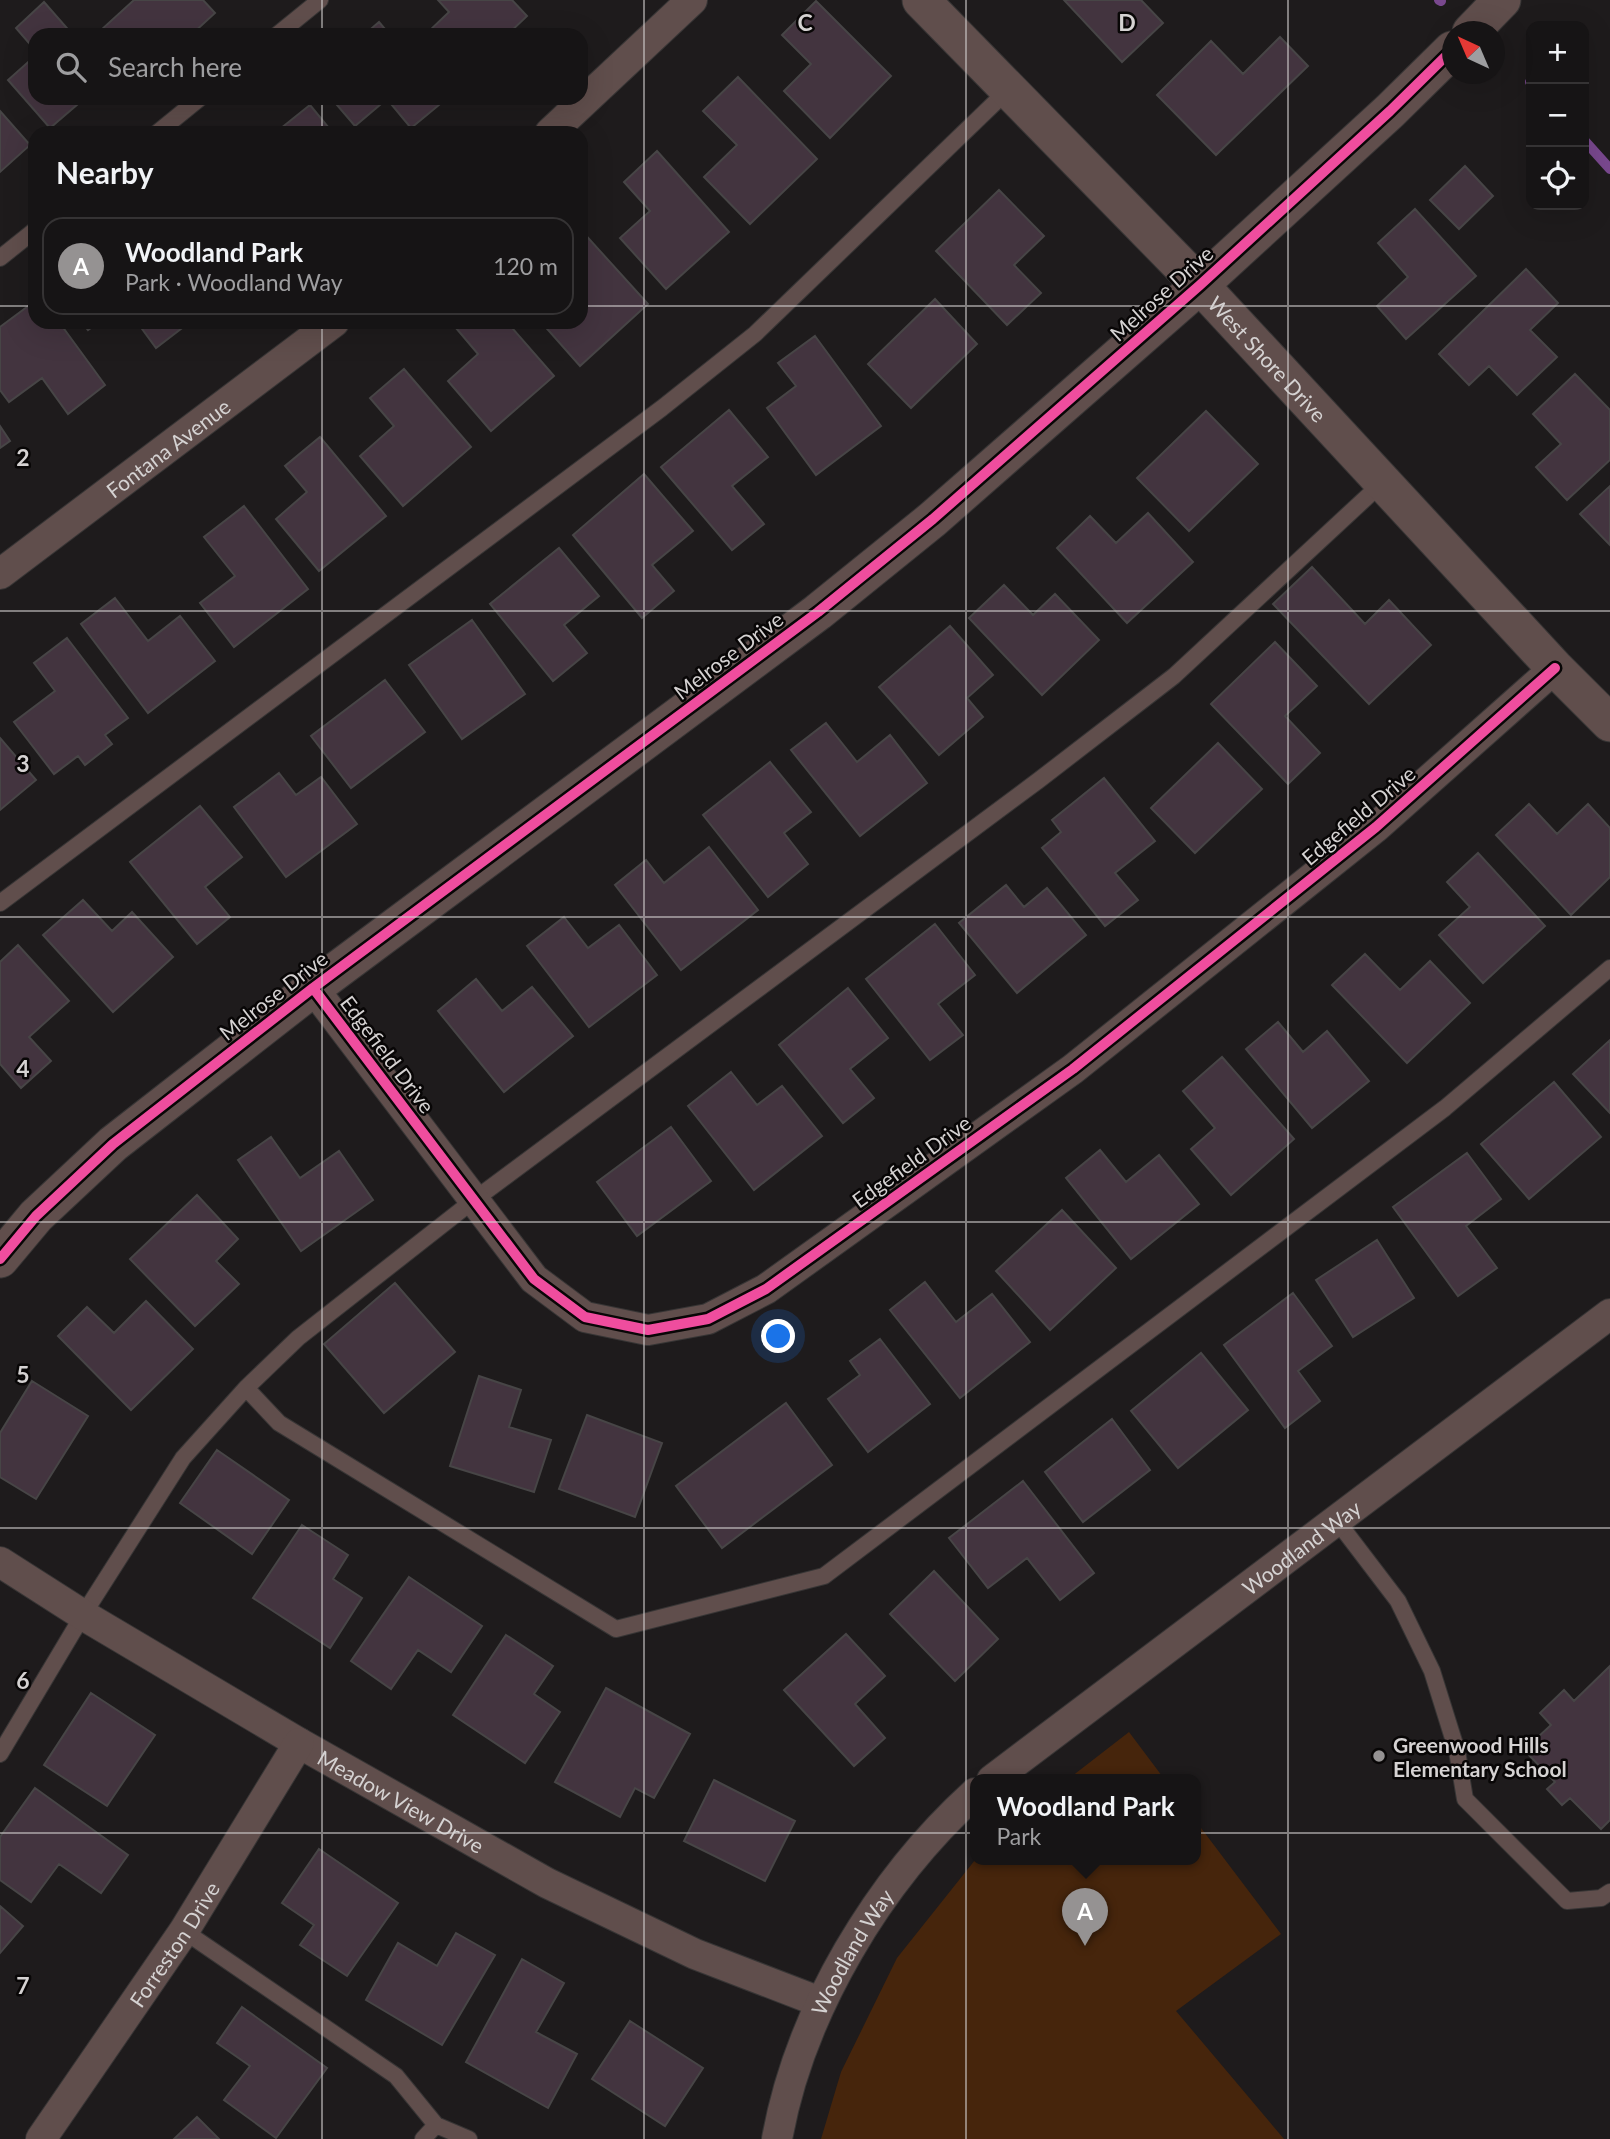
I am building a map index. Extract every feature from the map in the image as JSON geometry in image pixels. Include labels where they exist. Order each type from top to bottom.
[{"type":"street","points":[[588,97],[692,0]]},
{"type":"street","name":"West Shore Drive","points":[[921,0],[1200,285],[1555,668],[1610,723]]},
{"type":"street","points":[[1482,21],[1503,0]]},
{"type":"street","name":"Melrose Drive","points":[[0,1259],[36,1216],[113,1144],[313,988],[818,612],[933,519],[1200,285],[1442,60]]},
{"type":"street","points":[[557,126],[580,105]]},
{"type":"street","name":"Fontana Avenue","points":[[0,575],[327,329]]},
{"type":"street","name":"Edgefield Drive","points":[[313,988],[534,1279],[585,1318],[649,1329],[708,1320],[766,1289],[1073,1069],[1376,827],[1555,668]]},
{"type":"street","name":"Woodland Way","points":[[1000,1774],[1610,1314]]},
{"type":"street","name":"Meadow View Drive","points":[[0,1562],[83,1615],[299,1743],[547,1883],[695,1954],[820,2002]]},
{"type":"street","name":"Forreston Drive","points":[[41,2139],[184,1931],[299,1743]]},
{"type":"street","name":"Woodland Way","points":[[778,2139],[783,2109],[820,2002],[851,1946],[891,1887],[940,1827],[970,1798]]},
{"type":"lane","points":[[286,28],[320,0]]},
{"type":"lane","points":[[0,903],[651,416],[755,334],[1008,90]]},
{"type":"lane","points":[[166,126],[191,105]]},
{"type":"lane","points":[[0,258],[28,236]]},
{"type":"lane","points":[[0,1754],[83,1615],[183,1458],[246,1388],[298,1338],[474,1200],[1039,780],[1174,676],[1382,483]]},
{"type":"lane","points":[[246,1388],[279,1423],[616,1629],[824,1576],[1445,1108],[1610,968]]},
{"type":"lane","points":[[1337,1521],[1398,1601],[1432,1671],[1457,1751],[1465,1799],[1567,1901],[1601,1898],[1610,1892]]},
{"type":"lane","points":[[184,1931],[396,2076],[436,2125],[469,2139]]},
{"type":"lane","points":[[423,2139],[436,2125]]},
{"type":"shaded area","points":[[1129,1732],[1160,1774],[1075,1774]]},
{"type":"shaded area","points":[[1201,1828],[1281,1934],[1176,2011],[1284,2139],[821,2139],[841,2072],[897,1958],[971,1865],[1201,1865]]},
{"type":"building","points":[[134,0],[203,0],[215,13],[199,28],[103,28]]},
{"type":"building","points":[[438,0],[512,0],[527,16],[514,28],[432,28],[449,12]]},
{"type":"building","points":[[1064,0],[1141,0],[1163,23],[1122,62]]},
{"type":"building","points":[[816,1],[891,76],[830,138],[784,91],[811,64],[782,35]]},
{"type":"building","points":[[44,2],[67,28],[28,28],[28,42],[16,28]]},
{"type":"building","points":[[379,22],[384,28],[372,28]]},
{"type":"building","points":[[1280,37],[1308,66],[1216,155],[1157,95],[1211,41],[1243,74]]},
{"type":"building","points":[[28,62],[28,103],[8,80]]},
{"type":"building","points":[[738,77],[817,159],[750,224],[704,177],[737,145],[703,111]]},
{"type":"building","points":[[30,105],[77,105],[52,126],[48,126]]},
{"type":"building","points":[[310,105],[327,126],[284,126]]},
{"type":"building","points":[[337,105],[380,105],[355,126]]},
{"type":"building","points":[[392,105],[439,105],[413,126],[409,126]]},
{"type":"building","points":[[0,111],[28,143],[28,147],[0,172]]},
{"type":"building","points":[[657,151],[729,232],[666,289],[620,238],[650,211],[624,182]]},
{"type":"building","points":[[1465,166],[1493,196],[1459,229],[1430,200]]},
{"type":"building","points":[[999,190],[1044,236],[1014,265],[1041,293],[1007,325],[936,251]]},
{"type":"building","points":[[1415,209],[1476,276],[1406,339],[1377,306],[1408,277],[1378,243]]},
{"type":"building","points":[[588,238],[648,304],[580,366],[547,329],[588,329]]},
{"type":"building","points":[[1526,269],[1558,303],[1530,330],[1557,357],[1517,395],[1489,366],[1469,385],[1439,354]]},
{"type":"building","points":[[935,299],[977,344],[911,408],[868,364]]},
{"type":"building","points":[[28,306],[28,329],[64,329],[105,385],[68,414],[42,378],[9,402],[0,390],[0,327]]},
{"type":"building","points":[[142,329],[181,329],[156,348]]},
{"type":"building","points":[[457,329],[513,329],[554,376],[491,431],[448,381],[478,354]]},
{"type":"building","points":[[815,336],[881,426],[816,475],[767,408],[796,386],[778,363]]},
{"type":"building","points":[[404,369],[471,447],[403,506],[360,456],[394,426],[370,398]]},
{"type":"building","points":[[1575,374],[1610,410],[1610,460],[1567,500],[1536,467],[1561,444],[1533,414]]},
{"type":"building","points":[[729,410],[768,457],[732,486],[764,524],[732,550],[661,467]]},
{"type":"building","points":[[1206,411],[1258,464],[1189,531],[1137,478]]},
{"type":"building","points":[[0,426],[10,441],[0,448]]},
{"type":"building","points":[[320,437],[386,516],[319,571],[276,519],[307,492],[285,466]]},
{"type":"building","points":[[644,474],[693,531],[652,565],[674,591],[642,618],[573,535]]},
{"type":"building","points":[[1610,486],[1610,545],[1580,514]]},
{"type":"building","points":[[244,506],[308,589],[234,647],[200,603],[235,576],[204,537]]},
{"type":"building","points":[[1148,513],[1193,562],[1127,623],[1057,548],[1090,516],[1116,543]]},
{"type":"building","points":[[559,548],[599,596],[564,625],[587,653],[553,681],[490,604]]},
{"type":"building","points":[[1312,567],[1365,624],[1389,600],[1431,645],[1369,704],[1273,604]]},
{"type":"building","points":[[1004,585],[1033,615],[1055,594],[1099,640],[1042,695],[969,618]]},
{"type":"building","points":[[115,598],[148,641],[180,616],[215,661],[148,713],[81,624]]},
{"type":"building","points":[[472,620],[525,694],[462,739],[409,665]]},
{"type":"building","points":[[950,626],[993,675],[967,698],[983,717],[939,755],[879,687]]},
{"type":"building","points":[[67,638],[128,718],[105,735],[112,744],[85,765],[78,756],[54,774],[14,722],[55,691],[34,663]]},
{"type":"building","points":[[1275,642],[1317,686],[1285,716],[1320,753],[1288,784],[1211,704]]},
{"type":"building","points":[[385,680],[425,732],[351,788],[311,736]]},
{"type":"building","points":[[826,723],[857,762],[890,735],[927,783],[860,836],[791,750]]},
{"type":"building","points":[[0,738],[36,780],[0,810]]},
{"type":"building","points":[[1218,743],[1262,789],[1195,853],[1151,808]]},
{"type":"building","points":[[770,762],[811,812],[784,833],[808,864],[768,897],[703,815]]},
{"type":"building","points":[[279,773],[296,795],[321,777],[357,824],[286,877],[234,807]]},
{"type":"building","points":[[1104,778],[1155,841],[1115,873],[1138,900],[1105,926],[1042,848],[1061,832],[1052,820]]},
{"type":"building","points":[[1529,804],[1557,834],[1588,804],[1610,828],[1610,877],[1571,915],[1496,835]]},
{"type":"building","points":[[200,806],[242,857],[205,887],[230,917],[197,944],[130,862]]},
{"type":"building","points":[[709,847],[758,910],[681,970],[615,885],[646,860],[664,883]]},
{"type":"building","points":[[1478,853],[1545,926],[1483,983],[1439,935],[1470,907],[1447,882]]},
{"type":"building","points":[[1006,885],[1024,907],[1047,888],[1086,935],[1017,993],[959,923]]},
{"type":"building","points":[[83,900],[112,931],[132,912],[173,957],[113,1012],[43,935]]},
{"type":"building","points":[[564,917],[588,948],[619,925],[657,975],[589,1027],[527,946]]},
{"type":"building","points":[[935,924],[975,975],[938,1004],[963,1035],[930,1060],[866,979]]},
{"type":"building","points":[[18,945],[69,1001],[29,1037],[51,1061],[21,1088],[0,1064],[0,962]]},
{"type":"building","points":[[1365,954],[1400,990],[1430,961],[1470,1003],[1407,1063],[1332,985]]},
{"type":"building","points":[[476,979],[502,1011],[532,987],[573,1036],[504,1092],[438,1011]]},
{"type":"building","points":[[848,988],[888,1038],[850,1069],[874,1098],[843,1123],[779,1045]]},
{"type":"building","points":[[1278,1022],[1303,1052],[1327,1031],[1369,1081],[1312,1128],[1246,1049]]},
{"type":"building","points":[[1610,1040],[1610,1113],[1573,1074]]},
{"type":"building","points":[[1222,1057],[1294,1139],[1231,1195],[1191,1149],[1215,1128],[1183,1091]]},
{"type":"building","points":[[731,1072],[757,1105],[782,1086],[822,1136],[754,1190],[688,1106]]},
{"type":"building","points":[[1554,1082],[1601,1137],[1529,1199],[1481,1144]]},
{"type":"building","points":[[671,1127],[711,1181],[637,1236],[597,1182]]},
{"type":"building","points":[[271,1137],[300,1178],[339,1151],[373,1200],[301,1251],[238,1160]]},
{"type":"building","points":[[1100,1150],[1126,1182],[1159,1155],[1199,1204],[1131,1259],[1066,1178]]},
{"type":"building","points":[[1467,1153],[1501,1199],[1466,1226],[1497,1268],[1458,1296],[1393,1207]]},
{"type":"building","points":[[197,1195],[238,1239],[216,1261],[239,1284],[195,1326],[130,1259]]},
{"type":"building","points":[[1062,1210],[1116,1268],[1050,1330],[996,1271]]},
{"type":"building","points":[[1377,1240],[1414,1298],[1353,1337],[1316,1280]]},
{"type":"building","points":[[925,1282],[956,1322],[992,1294],[1030,1342],[960,1398],[890,1310]]},
{"type":"building","points":[[395,1283],[455,1352],[384,1413],[324,1344]]},
{"type":"building","points":[[1293,1293],[1332,1346],[1298,1371],[1320,1401],[1285,1428],[1224,1345]]},
{"type":"building","points":[[146,1301],[193,1349],[131,1410],[58,1336],[87,1307],[114,1333]]},
{"type":"building","points":[[880,1339],[930,1404],[868,1452],[828,1399],[860,1375],[850,1361]]},
{"type":"building","points":[[1201,1353],[1248,1410],[1178,1468],[1131,1411]]},
{"type":"building","points":[[479,1376],[521,1390],[509,1427],[551,1440],[534,1492],[450,1466]]},
{"type":"building","points":[[32,1381],[88,1416],[36,1499],[0,1477],[0,1433]]},
{"type":"building","points":[[786,1403],[832,1465],[722,1548],[676,1486]]},
{"type":"building","points":[[587,1415],[662,1443],[635,1517],[559,1489]]},
{"type":"building","points":[[1112,1419],[1150,1470],[1083,1522],[1045,1472]]},
{"type":"building","points":[[217,1450],[289,1500],[252,1554],[180,1503]]},
{"type":"building","points":[[1023,1481],[1094,1573],[1060,1600],[1027,1558],[988,1588],[949,1538]]},
{"type":"building","points":[[302,1525],[348,1555],[333,1579],[362,1598],[330,1648],[253,1598]]},
{"type":"building","points":[[934,1571],[998,1639],[955,1681],[890,1614]]},
{"type":"building","points":[[409,1577],[482,1626],[451,1672],[418,1650],[391,1689],[351,1661]]},
{"type":"building","points":[[846,1634],[885,1676],[855,1704],[885,1738],[854,1766],[784,1690]]},
{"type":"building","points":[[506,1635],[553,1666],[534,1694],[560,1712],[525,1763],[453,1715]]},
{"type":"building","points":[[1610,1666],[1610,1820],[1601,1829],[1570,1798],[1562,1805],[1547,1789],[1555,1782],[1524,1750],[1551,1725],[1540,1713],[1564,1690],[1574,1701]]},
{"type":"building","points":[[606,1688],[690,1734],[654,1798],[635,1788],[620,1817],[555,1782]]},
{"type":"building","points":[[91,1693],[155,1735],[107,1806],[44,1765]]},
{"type":"building","points":[[714,1780],[795,1821],[765,1881],[684,1841]]},
{"type":"building","points":[[35,1788],[128,1855],[101,1893],[59,1864],[31,1902],[0,1880],[0,1837]]},
{"type":"building","points":[[319,1849],[398,1903],[347,1976],[300,1945],[314,1925],[282,1903]]},
{"type":"building","points":[[0,1906],[23,1926],[0,1953]]},
{"type":"building","points":[[456,1933],[495,1955],[442,2045],[366,2000],[398,1943],[437,1966]]},
{"type":"building","points":[[522,1959],[564,1983],[536,2032],[577,2054],[548,2108],[466,2062]]},
{"type":"building","points":[[242,2007],[327,2068],[276,2138],[224,2100],[250,2066],[217,2043]]},
{"type":"building","points":[[630,2021],[703,2068],[665,2126],[592,2079]]},
{"type":"building","points":[[197,2117],[219,2139],[174,2139]]},
{"type":"waterway","points":[[1589,146],[1610,169]]},
{"type":"cycle path","points":[[0,1259],[36,1216],[113,1144],[313,988],[818,612],[933,519],[1200,285],[1442,60]]},
{"type":"cycle path","points":[[313,988],[534,1279],[585,1317],[648,1330],[708,1319],[766,1289],[1073,1069],[1376,827],[1555,668]]},
{"type":"place","name":"Greenwood Hills Elementary School","points":[[1379,1756]]},
{"type":"place","name":"Woodland Park","points":[[1085,1946]]}]
